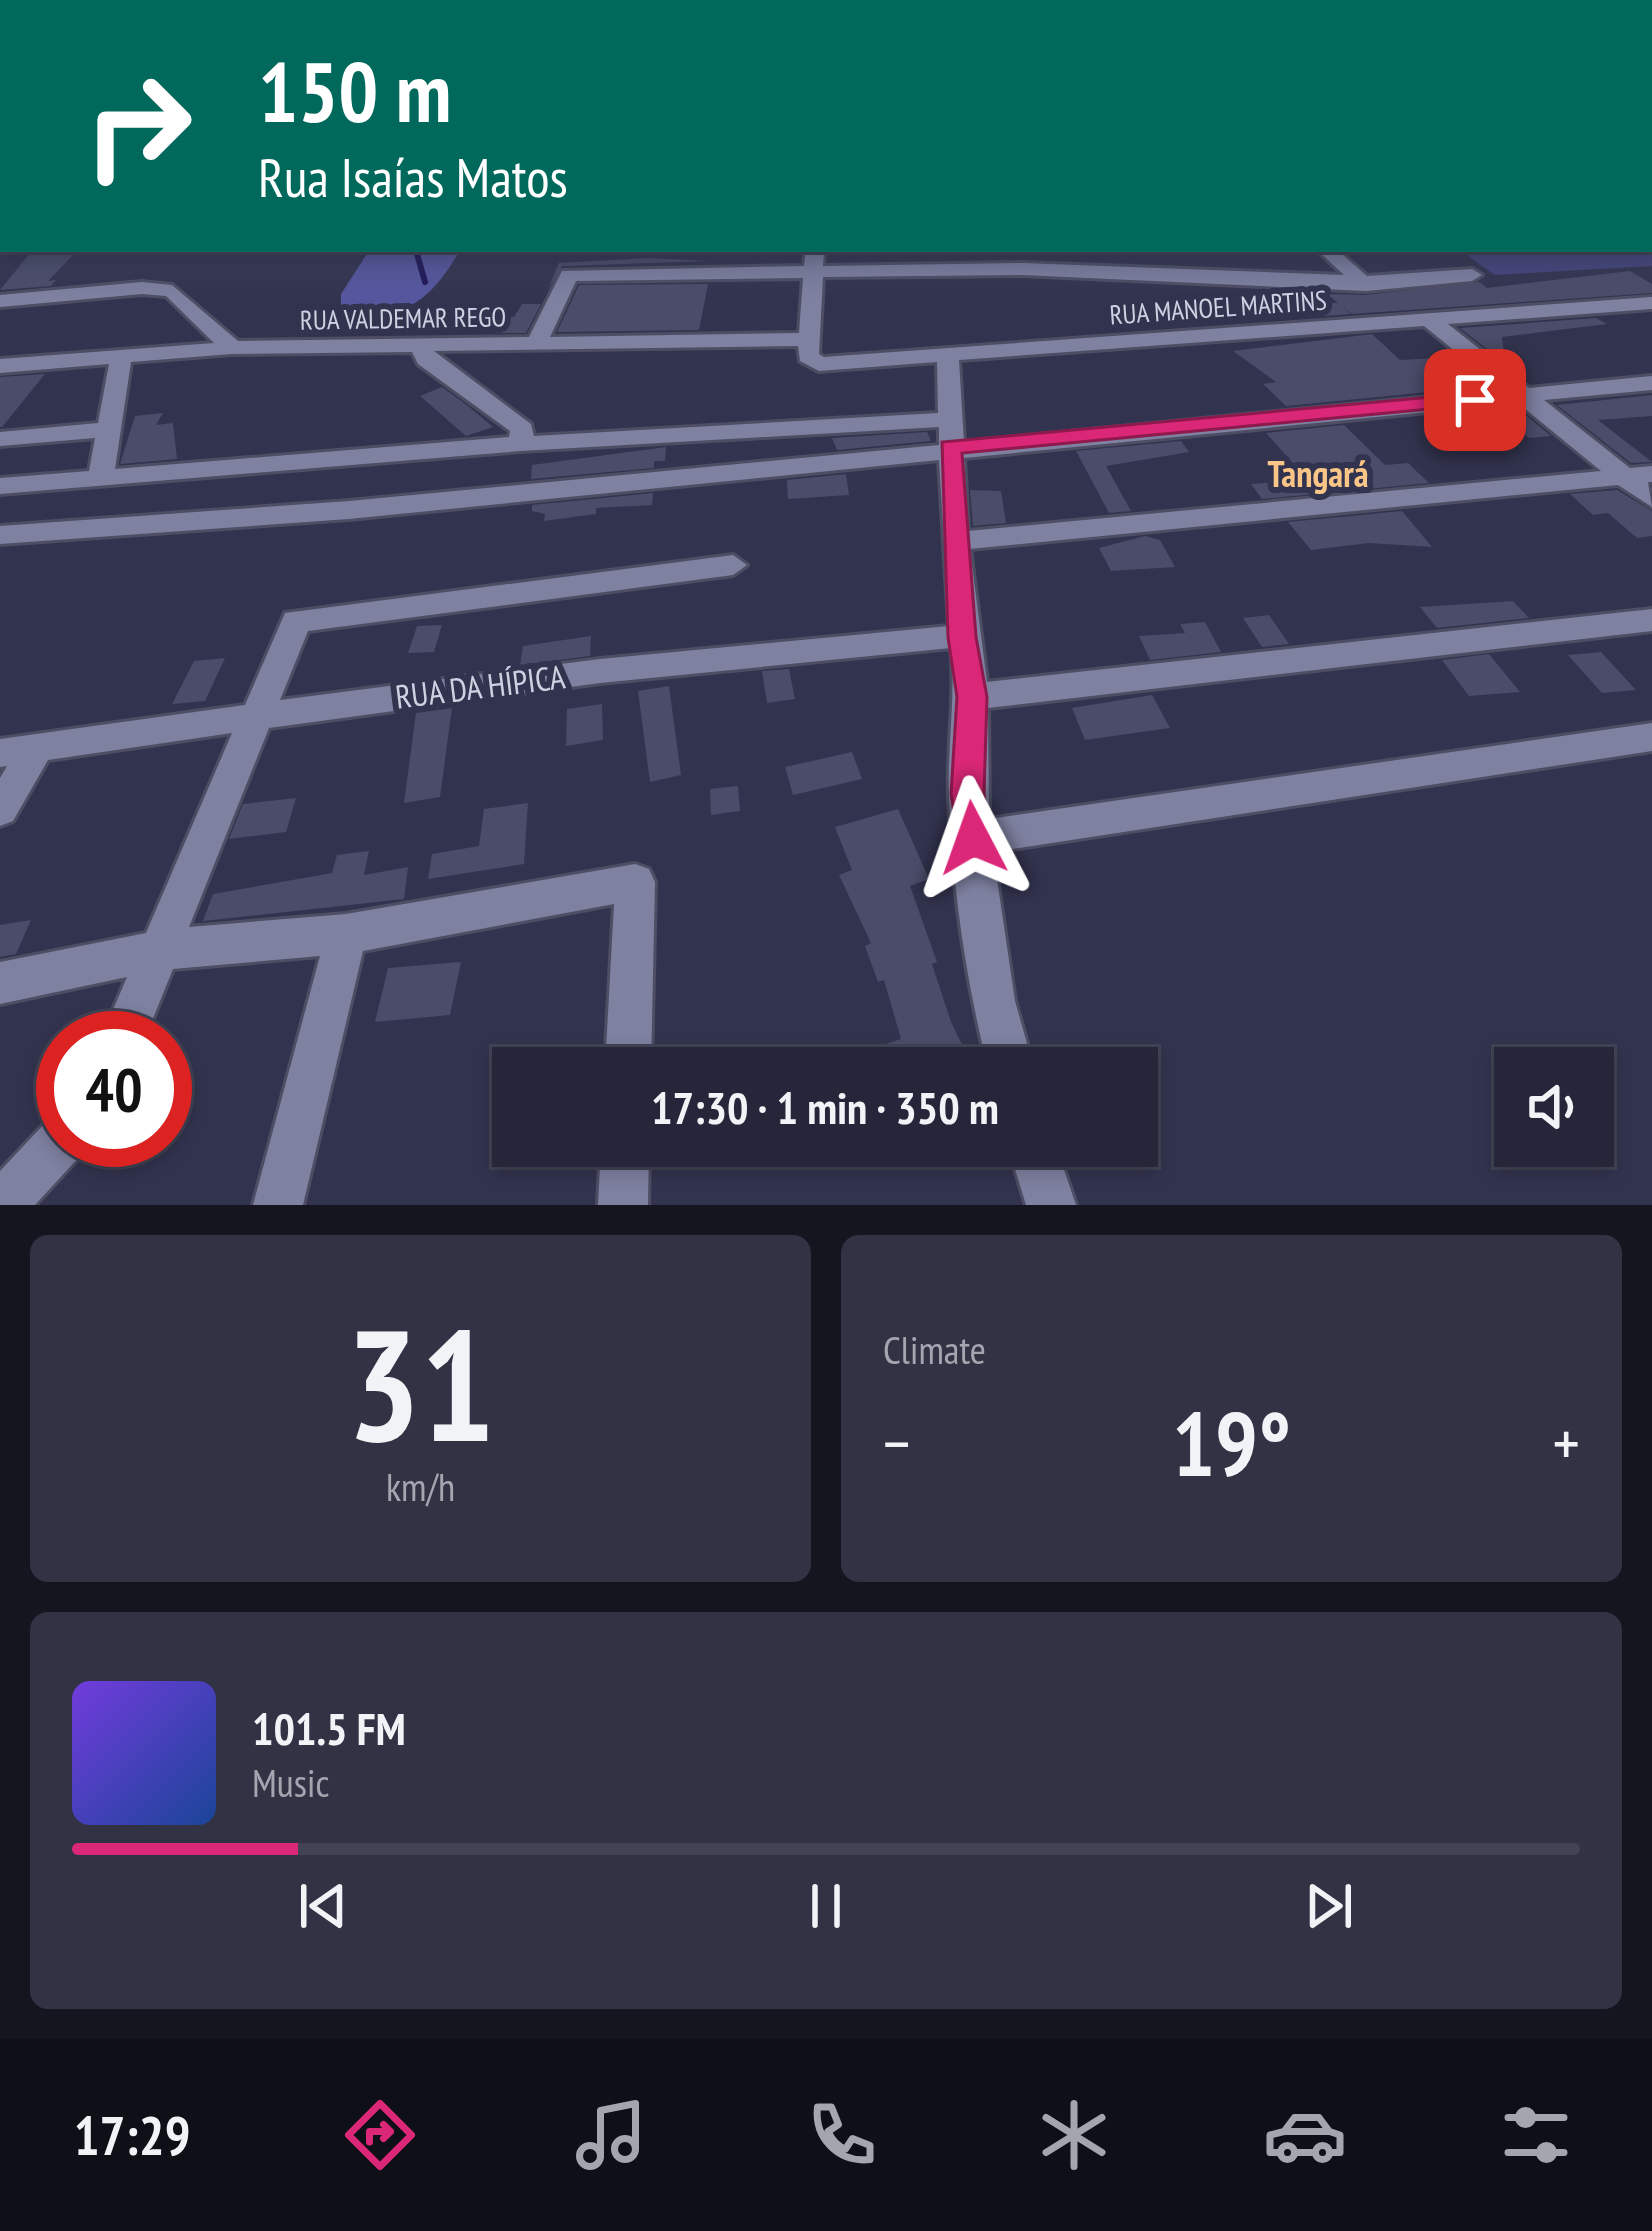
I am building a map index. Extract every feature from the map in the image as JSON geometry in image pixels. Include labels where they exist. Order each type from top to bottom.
[{"type":"street","points":[[1128,252],[1140,274]]},
{"type":"street","points":[[1262,252],[1284,279]]},
{"type":"street","points":[[1328,252],[1362,281],[1638,475],[1652,499]]},
{"type":"street","points":[[536,344],[569,275],[815,260],[1020,259],[1140,274],[1362,281],[1472,275]]},
{"type":"street","points":[[807,340],[815,260]]},
{"type":"street","points":[[0,301],[142,288],[172,291],[232,348]]},
{"type":"street","name":"RUA MANOEL MARTINS","points":[[807,340],[808,356],[819,364],[1652,303]]},
{"type":"street","name":"RUA VALDEMAR REGO","points":[[0,366],[232,348],[807,340]]},
{"type":"street","points":[[420,343],[426,359],[522,429],[521,444]]},
{"type":"street","points":[[101,478],[121,356]]},
{"type":"street","points":[[948,356],[955,541],[972,697],[967,794],[993,1001],[1005,1047]]},
{"type":"street","points":[[0,487],[521,444],[952,433],[1652,383]]},
{"type":"street","points":[[0,439],[109,429]]},
{"type":"street","points":[[0,535],[349,510],[952,433]]},
{"type":"street","points":[[955,541],[1638,475]]},
{"type":"street","points":[[134,1011],[296,621],[733,565]]},
{"type":"street","points":[[972,697],[1652,620]]},
{"type":"street","name":"RUA DA HÍPICA","points":[[0,753],[254,713],[779,649],[962,637]]},
{"type":"street","points":[[973,838],[1652,737]]},
{"type":"street","points":[[0,810],[38,747]]},
{"type":"street","points":[[0,983],[160,950],[346,934],[634,882],[629,1047]]},
{"type":"street","points":[[278,1205],[346,934]]},
{"type":"street","points":[[2,1205],[37,1167]]},
{"type":"street","points":[[622,1205],[624,1167]]},
{"type":"street","points":[[1039,1167],[1051,1205]]},
{"type":"shaded area","points":[[368,252],[459,252],[426,295],[399,310],[341,310],[341,294]]},
{"type":"shaded area","points":[[1462,252],[1652,252],[1652,266],[1495,275]]},
{"type":"building","points":[[31,252],[76,252],[48,281],[56,280],[51,286],[0,290]]},
{"type":"building","points":[[648,258],[710,261],[562,266],[547,291],[559,263]]},
{"type":"building","points":[[1630,271],[1652,284],[1652,293],[1352,314],[1339,304],[1351,314],[1325,316],[1314,304],[1338,303],[1327,294],[1366,295],[1479,282],[1487,288]]},
{"type":"building","points":[[708,284],[699,330],[557,332],[579,285]]},
{"type":"building","points":[[522,304],[541,304],[526,333],[495,333],[503,317],[514,317]]},
{"type":"building","points":[[1596,318],[1607,324],[1502,337],[1505,363],[1460,328]]},
{"type":"building","points":[[1372,334],[1400,360],[1456,357],[1479,376],[1425,379],[1439,391],[1286,406],[1263,384],[1276,382],[1233,351]]},
{"type":"building","points":[[45,374],[2,427],[0,427],[0,377]]},
{"type":"building","points":[[442,387],[493,427],[466,436],[420,396]]},
{"type":"building","points":[[1652,395],[1652,416],[1598,420],[1652,462],[1631,463],[1557,405]]},
{"type":"building","points":[[1517,408],[1551,436],[1529,438],[1496,410]]},
{"type":"building","points":[[163,413],[156,425],[173,423],[177,459],[120,464],[135,416]]},
{"type":"building","points":[[1344,425],[1385,465],[1408,463],[1429,483],[1262,499],[1251,484],[1308,480],[1266,433]]},
{"type":"building","points":[[927,432],[931,441],[837,450],[832,438]]},
{"type":"building","points":[[1181,441],[1189,452],[1106,466],[1131,511],[1109,513],[1076,451]]},
{"type":"building","points":[[666,447],[665,461],[654,461],[654,468],[531,479],[532,465]]},
{"type":"building","points":[[846,474],[849,495],[788,499],[787,480]]},
{"type":"building","points":[[970,490],[1001,491],[1006,523],[973,526]]},
{"type":"building","points":[[1617,490],[1652,511],[1652,536],[1637,538],[1608,513],[1593,515],[1570,494]]},
{"type":"building","points":[[653,493],[652,505],[596,508],[596,514],[544,521],[545,514],[532,511],[532,505]]},
{"type":"building","points":[[1402,511],[1432,547],[1369,543],[1311,550],[1288,522]]},
{"type":"building","points":[[1145,536],[1160,540],[1175,567],[1111,571],[1099,548]]},
{"type":"building","points":[[1513,601],[1529,618],[1437,628],[1420,607]]},
{"type":"building","points":[[1269,615],[1289,644],[1262,647],[1243,618]]},
{"type":"building","points":[[1205,622],[1221,652],[1150,660],[1139,636],[1185,633],[1180,624]]},
{"type":"building","points":[[442,625],[434,652],[408,653],[417,626]]},
{"type":"building","points":[[591,636],[590,656],[520,665],[523,646]]},
{"type":"building","points":[[1601,652],[1636,690],[1602,693],[1568,655]]},
{"type":"building","points":[[1489,654],[1520,692],[1469,696],[1442,660]]},
{"type":"building","points":[[225,658],[205,701],[172,704],[194,661]]},
{"type":"building","points":[[789,669],[795,699],[767,703],[762,671]]},
{"type":"building","points":[[669,686],[681,775],[650,782],[638,691]]},
{"type":"building","points":[[1152,695],[1170,728],[1085,740],[1072,708]]},
{"type":"building","points":[[602,704],[603,740],[566,746],[567,709]]},
{"type":"building","points":[[452,708],[440,797],[404,803],[416,713]]},
{"type":"building","points":[[852,752],[862,779],[793,795],[785,767]]},
{"type":"building","points":[[738,786],[740,811],[711,815],[710,789]]},
{"type":"building","points":[[296,798],[286,832],[229,839],[243,804]]},
{"type":"building","points":[[528,803],[524,864],[428,879],[432,854],[479,846],[484,809]]},
{"type":"building","points":[[898,809],[929,879],[910,886],[937,962],[932,964],[951,1022],[963,1047],[877,1047],[901,1039],[884,980],[878,982],[865,946],[871,943],[839,875],[852,870],[835,827]]},
{"type":"building","points":[[369,851],[364,875],[408,867],[404,899],[203,921],[213,894],[332,873],[337,855]]},
{"type":"building","points":[[31,920],[16,954],[0,957],[0,925]]},
{"type":"building","points":[[461,962],[450,1015],[375,1022],[388,968]]},
{"type":"waterway","points":[[417,252],[418,257]]},
{"type":"waterway","points":[[417,254],[425,282]]},
{"type":"district","name":"Tangará","points":[[1318,473]]},
{"type":"route","points":[[973,838],[967,794],[972,697],[962,637],[950,447],[1475,400]]}]
